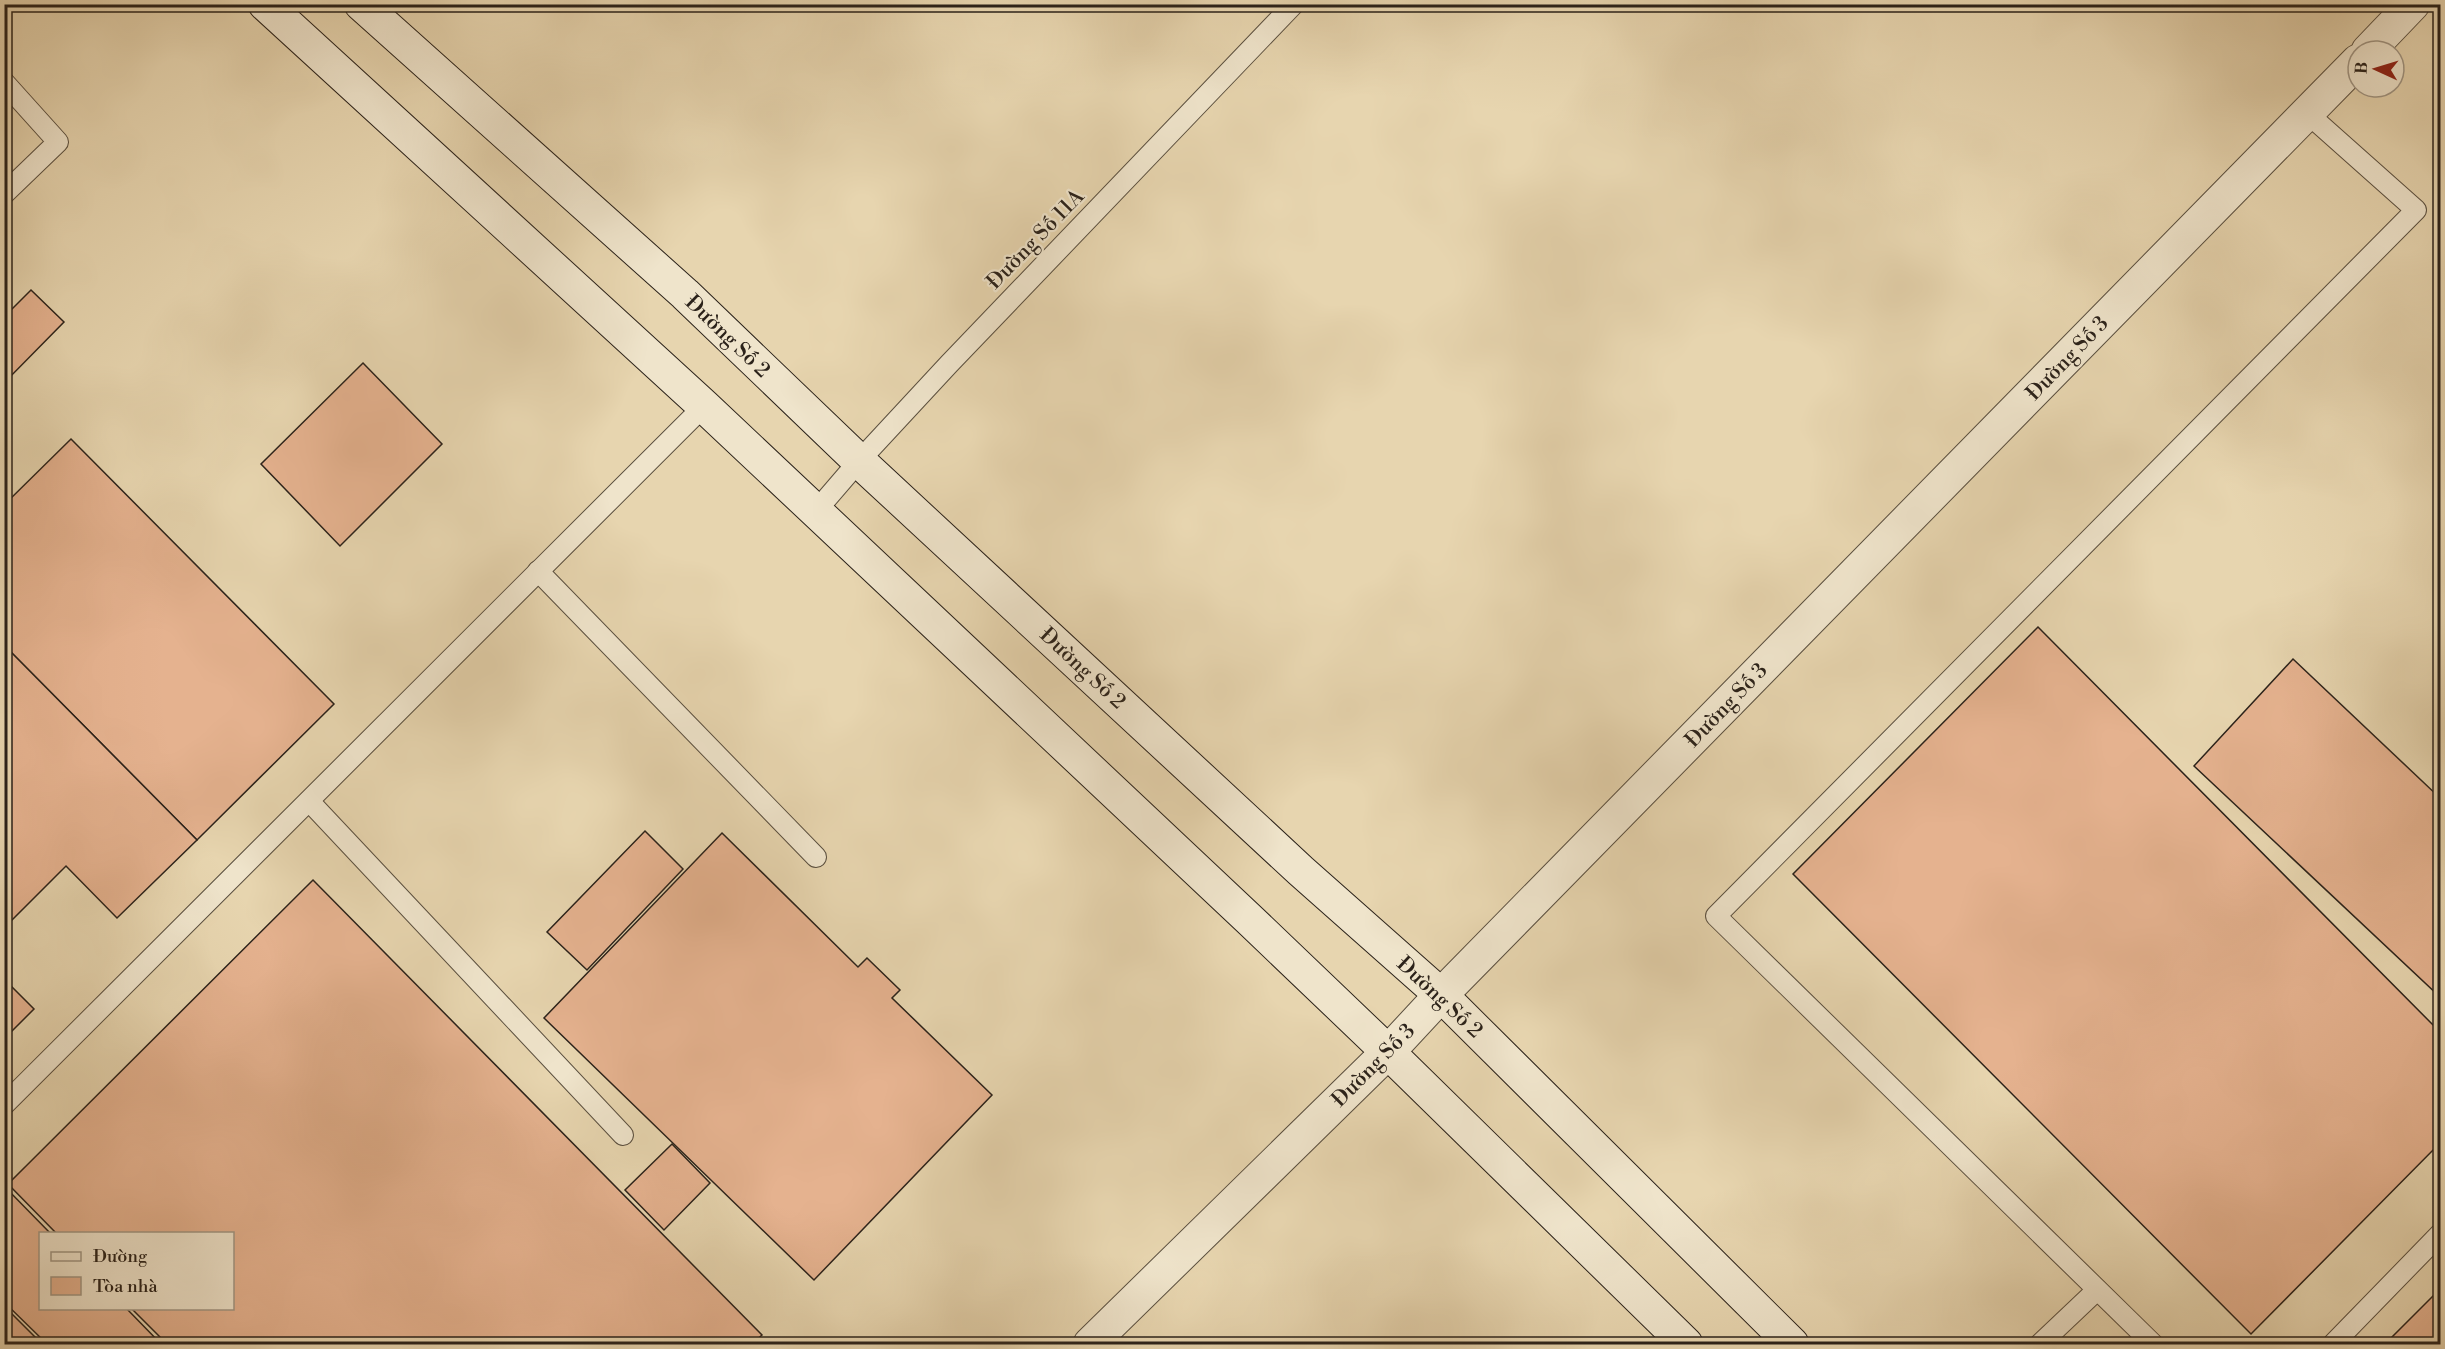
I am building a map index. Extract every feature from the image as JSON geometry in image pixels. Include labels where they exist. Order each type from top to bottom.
[{"type":"street","points":[[265,4],[704,405],[1388,1052],[1686,1344]]},
{"type":"street","name":"Đường Số 2","points":[[361,4],[685,294],[859,461],[1293,863],[1441,995],[1792,1344]]},
{"type":"street","points":[[2379,39],[2413,4]]},
{"type":"street","name":"Đường Số 3","points":[[1090,1344],[1388,1052],[1441,995],[2346,73]]},
{"type":"lane","name":"Đường Số 11A","points":[[816,511],[859,461],[1294,4]]},
{"type":"lane","points":[[4,82],[58,142],[4,194]]},
{"type":"lane","points":[[2153,1344],[1716,916],[2416,210],[2307,113]]},
{"type":"lane","points":[[4,1105],[704,405]]},
{"type":"lane","points":[[538,572],[816,856]]},
{"type":"lane","points":[[309,801],[623,1135]]},
{"type":"lane","points":[[2333,1344],[2440,1234]]},
{"type":"lane","points":[[2040,1344],[2097,1290]]},
{"type":"building","points":[[31,290],[64,322],[4,383],[4,317]]},
{"type":"building","points":[[363,363],[442,444],[340,546],[261,464]]},
{"type":"building","points":[[71,439],[334,704],[197,840],[4,645],[4,505]]},
{"type":"building","points":[[2038,627],[2440,1032],[2440,1143],[2251,1334],[1793,874]]},
{"type":"building","points":[[4,645],[197,840],[117,918],[66,866],[9,923],[4,919]]},
{"type":"building","points":[[2293,659],[2440,798],[2440,997],[2194,766]]},
{"type":"building","points":[[645,831],[683,869],[587,970],[547,932]]},
{"type":"building","points":[[722,833],[858,967],[867,958],[900,990],[892,998],[992,1095],[814,1280],[544,1018]]},
{"type":"building","points":[[313,880],[762,1335],[752,1344],[167,1344],[133,1310],[234,1310],[234,1232],[55,1232],[8,1184]]},
{"type":"building","points":[[4,979],[34,1009],[4,1039]]},
{"type":"building","points":[[672,1144],[710,1183],[664,1230],[625,1190]]},
{"type":"building","points":[[6,1188],[49,1232],[39,1232],[39,1310],[128,1310],[161,1344],[47,1344],[4,1302]]},
{"type":"building","points":[[2440,1289],[2440,1344],[2385,1344]]},
{"type":"building","points":[[4,1306],[42,1344],[4,1344]]}]
